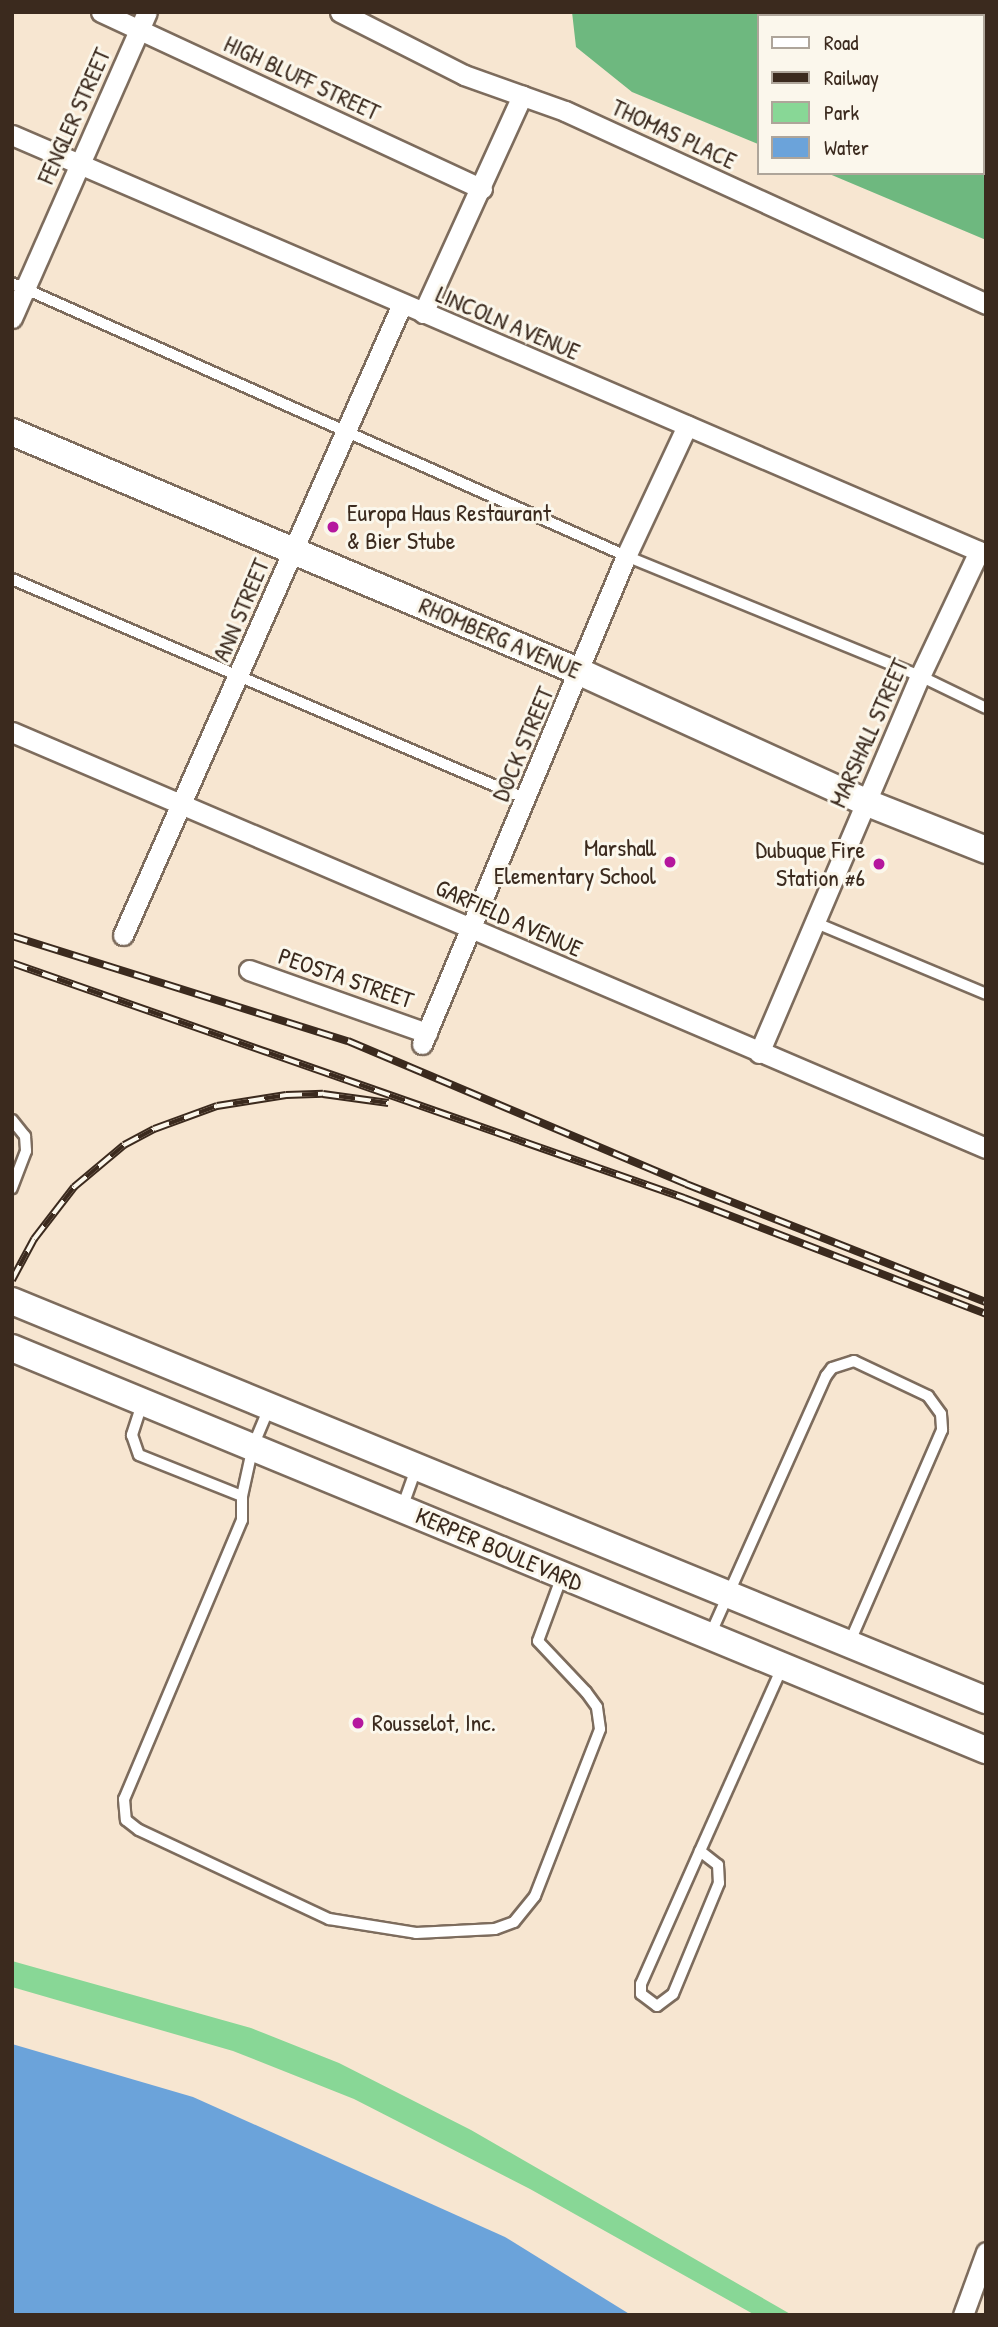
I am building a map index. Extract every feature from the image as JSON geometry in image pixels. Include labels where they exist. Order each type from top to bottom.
[{"type":"street","name":"HIGH BLUFF STREET","points":[[101,12],[143,20],[482,189]]},
{"type":"street","name":"THOMAS PLACE","points":[[340,12],[464,75],[667,156],[761,203],[986,304]]},
{"type":"street","name":"FENGLER STREET","points":[[12,318],[18,285],[79,163],[143,20]]},
{"type":"street","points":[[423,313],[482,189],[522,96]]},
{"type":"street","name":"LINCOLN AVENUE","points":[[12,135],[982,553]]},
{"type":"street","name":"ANN STREET","points":[[123,935],[239,677],[343,431],[402,304]]},
{"type":"street","name":"DOCK STREET","points":[[425,1038],[580,672],[626,556],[687,426]]},
{"type":"street","name":"RHOMBERG AVENUE","points":[[12,432],[580,672],[865,802],[986,850]]},
{"type":"street","name":"MARSHALL STREET","points":[[759,1052],[920,676],[982,553]]},
{"type":"street","name":"GARFIELD AVENUE","points":[[12,732],[184,802],[986,1149]]},
{"type":"street","name":"PEOSTA STREET","points":[[249,970],[425,1038]]},
{"type":"street","name":"KERPER BOULEVARD","points":[[12,1301],[270,1404],[986,1700]]},
{"type":"street","name":"KERPER BOULEVARD","points":[[12,1348],[986,1750]]},
{"type":"street","points":[[963,2315],[986,2252]]},
{"type":"lane","points":[[18,285],[626,556],[920,676],[986,708]]},
{"type":"lane","points":[[12,579],[526,799]]},
{"type":"lane","points":[[814,922],[986,993]]},
{"type":"lane","points":[[12,1120],[25,1136],[26,1152],[12,1188]]},
{"type":"lane","points":[[709,1637],[726,1592],[825,1376],[841,1364],[868,1364],[928,1396],[941,1414],[942,1430],[849,1643]]},
{"type":"lane","points":[[144,1401],[132,1434],[139,1455],[242,1496]]},
{"type":"lane","points":[[270,1404],[253,1446],[242,1496],[242,1520],[123,1810],[139,1830],[329,1919],[416,1933],[495,1929],[527,1911],[600,1729],[597,1707],[538,1641],[562,1575]]},
{"type":"lane","points":[[402,1509],[417,1465]]},
{"type":"lane","points":[[700,1852],[718,1864],[719,1883],[673,1994],[657,2006],[641,1994],[641,1984],[782,1667]]},
{"type":"green space","points":[[572,12],[810,14],[757,14],[757,144],[632,92],[576,47]]},
{"type":"green space","points":[[810,12],[986,12],[986,119],[984,14]]},
{"type":"green space","points":[[832,175],[984,175],[986,240]]},
{"type":"green space","points":[[12,1961],[251,2028],[339,2063],[471,2130],[792,2315],[755,2315],[530,2189],[354,2099],[233,2051],[12,1987]]},
{"type":"water","points":[[12,2044],[193,2097],[505,2237],[631,2315],[12,2315]]},
{"type":"railway","points":[[12,936],[348,1041],[686,1184],[986,1302]]},
{"type":"railway","points":[[12,963],[684,1198],[986,1314]]},
{"type":"railway","points":[[12,1280],[34,1239],[74,1187],[124,1145],[154,1129],[217,1106],[286,1095],[323,1094],[388,1103]]},
{"type":"place","name":"Europa Haus Restaurant & Bier Stube","points":[[333,527]]},
{"type":"place","name":"Marshall Elementary School","points":[[670,862]]},
{"type":"place","name":"Dubuque Fire Station #6","points":[[879,864]]},
{"type":"place","name":"Rousselot, Inc.","points":[[358,1723]]}]
